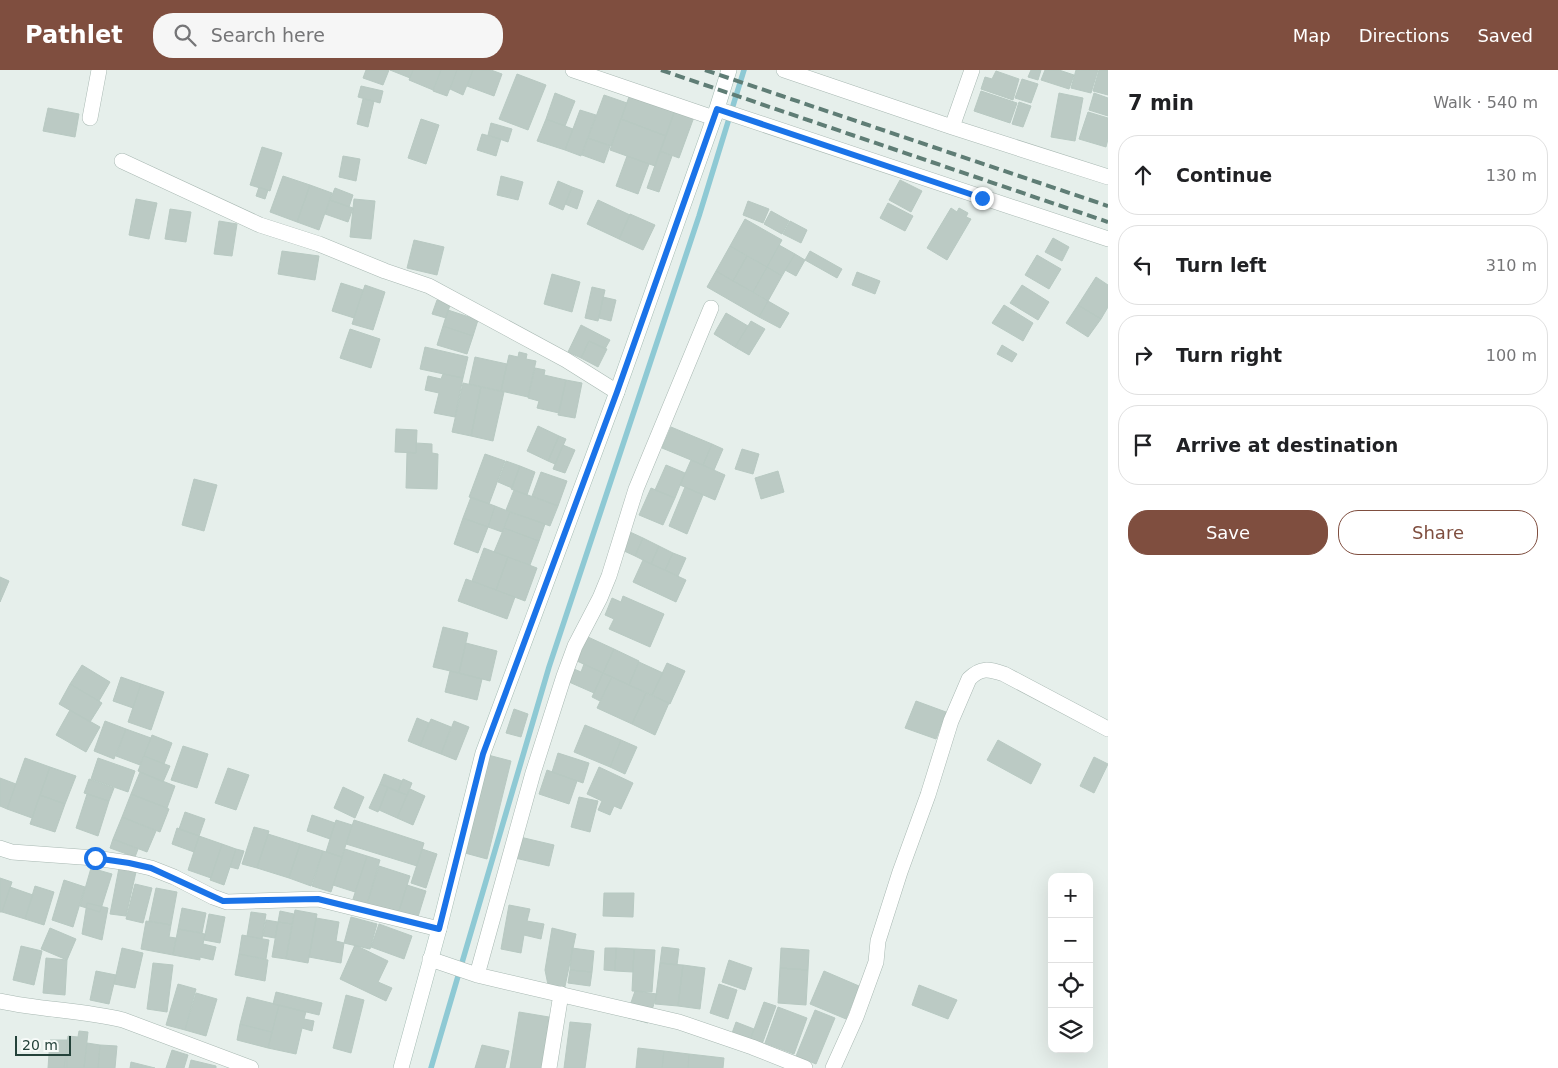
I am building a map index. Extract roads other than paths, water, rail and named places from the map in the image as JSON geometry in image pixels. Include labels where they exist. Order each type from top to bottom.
[{"type":"street","points":[[90,118],[100,70]]},
{"type":"street","points":[[573,70],[719,113],[746,119],[1108,239]]},
{"type":"street","points":[[401,1068],[439,929],[483,754],[719,113],[729,70]]},
{"type":"street","points":[[784,70],[952,128],[1108,177]]},
{"type":"street","points":[[952,128],[972,70]]},
{"type":"street","points":[[122,161],[260,225],[319,244],[385,271],[429,286],[566,360],[617,392]]},
{"type":"street","points":[[473,973],[567,668],[575,646],[600,598],[609,576],[636,489],[711,308]]},
{"type":"street","points":[[833,1068],[856,1017],[876,962],[878,941],[900,872],[928,795],[951,721],[969,679],[974,674],[989,669],[1004,674],[1108,730]]},
{"type":"street","points":[[0,848],[12,852],[95,858],[151,868],[228,902],[318,899],[439,929]]},
{"type":"street","points":[[430,959],[473,973],[679,1022],[806,1068]]},
{"type":"street","points":[[549,1068],[561,994]]},
{"type":"street","points":[[0,1000],[25,1006],[104,1015],[251,1068]]},
{"type":"waterway","points":[[431,1068],[549,667],[699,216],[744,70]]},
{"type":"railway","points":[[661,70],[1108,222]]},
{"type":"railway","points":[[705,70],[1108,206]]}]
